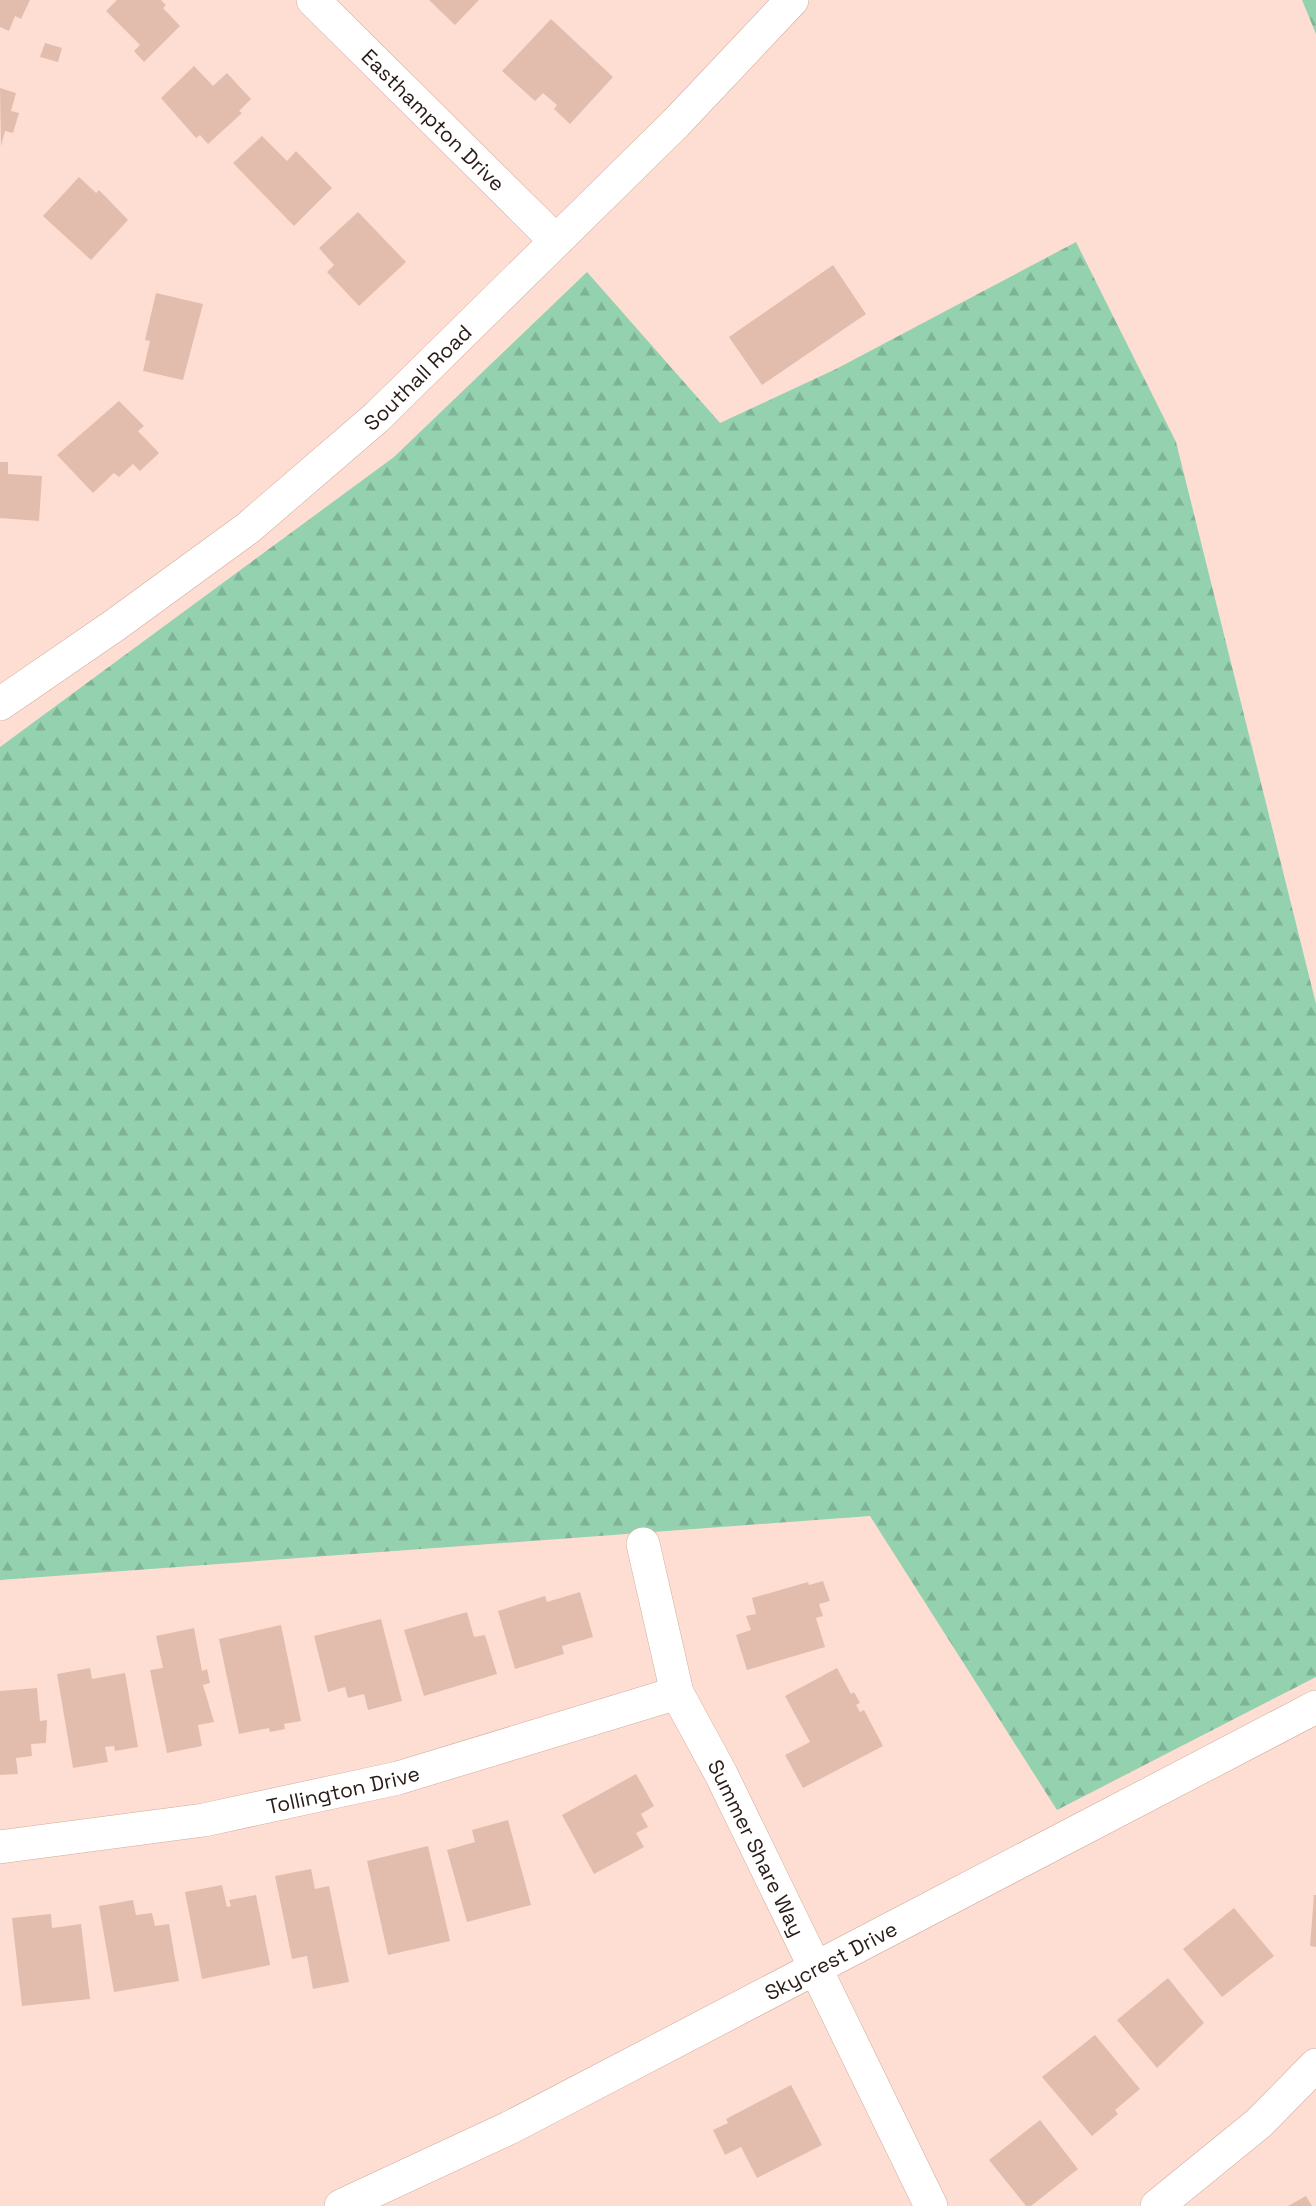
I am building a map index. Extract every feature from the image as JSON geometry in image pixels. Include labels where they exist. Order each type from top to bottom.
[{"type":"street","name":"Easthampton Drive","points":[[313,0],[555,240]]},
{"type":"street","name":"Southall Road","points":[[0,704],[115,625],[248,528],[377,417],[498,301],[555,240],[676,123],[792,0]]},
{"type":"street","name":"Summer Share Way","points":[[643,1544],[677,1693],[721,1774],[931,2206]]},
{"type":"street","name":"Tollington Drive","points":[[0,1847],[204,1820],[398,1778],[677,1693]]},
{"type":"street","name":"Skycrest Drive","points":[[341,2206],[509,2128],[1316,1707]]},
{"type":"street","points":[[1156,2206],[1259,2122],[1316,2065]]},
{"type":"green space","points":[[1302,0],[1316,0],[1316,34]]},
{"type":"green space","points":[[1076,242],[1176,442],[1316,1004],[1316,1677],[1057,1810],[870,1516],[0,1580],[0,747],[394,457],[587,272],[720,423],[836,369]]},
{"type":"building","points":[[0,0],[30,0],[21,19],[15,16],[9,31],[0,27]]},
{"type":"building","points":[[117,0],[161,0],[166,5],[163,8],[180,26],[144,62],[134,51],[140,45],[106,11]]},
{"type":"building","points":[[429,0],[479,0],[455,25]]},
{"type":"building","points":[[551,19],[613,77],[570,124],[554,109],[557,105],[543,93],[535,101],[502,71]]},
{"type":"building","points":[[45,43],[62,48],[58,62],[40,57]]},
{"type":"building","points":[[194,66],[213,86],[227,73],[251,99],[239,111],[242,113],[208,144],[200,135],[196,138],[161,98]]},
{"type":"building","points":[[0,88],[16,93],[11,111],[19,113],[13,133],[5,131],[1,146]]},
{"type":"building","points":[[262,136],[287,161],[296,151],[332,188],[294,226],[233,163]]},
{"type":"building","points":[[79,177],[96,193],[99,190],[128,220],[91,260],[43,216]]},
{"type":"building","points":[[358,212],[406,262],[359,306],[327,272],[334,265],[319,248]]},
{"type":"building","points":[[833,265],[866,314],[762,385],[729,337]]},
{"type":"building","points":[[156,293],[203,304],[183,380],[143,371],[150,341],[145,340]]},
{"type":"building","points":[[119,401],[144,426],[138,431],[159,453],[140,471],[133,464],[119,477],[114,473],[93,493],[57,455]]},
{"type":"building","points":[[0,462],[8,462],[8,474],[42,476],[39,521],[0,518]]},
{"type":"building","points":[[823,1581],[830,1601],[819,1604],[823,1616],[816,1618],[825,1647],[747,1670],[736,1635],[751,1630],[746,1616],[756,1614],[752,1598],[808,1582],[809,1585]]},
{"type":"building","points":[[580,1592],[593,1637],[562,1646],[564,1654],[515,1669],[498,1611],[545,1596],[547,1602]]},
{"type":"building","points":[[467,1612],[474,1637],[485,1635],[497,1674],[424,1696],[404,1630]]},
{"type":"building","points":[[381,1619],[402,1701],[368,1710],[364,1694],[348,1698],[345,1687],[328,1692],[314,1636]]},
{"type":"building","points":[[281,1625],[301,1721],[284,1724],[285,1729],[270,1732],[269,1728],[239,1734],[219,1639]]},
{"type":"building","points":[[194,1628],[202,1671],[207,1669],[210,1683],[203,1685],[214,1722],[198,1725],[202,1746],[167,1753],[150,1670],[163,1668],[156,1636]]},
{"type":"building","points":[[90,1668],[92,1679],[125,1673],[138,1747],[115,1751],[114,1746],[105,1747],[108,1762],[73,1768],[57,1674]]},
{"type":"building","points":[[837,1668],[851,1694],[854,1692],[860,1703],[856,1705],[860,1712],[864,1710],[883,1746],[803,1788],[785,1755],[810,1742],[785,1696]]},
{"type":"building","points":[[37,1688],[40,1721],[47,1720],[46,1743],[31,1744],[32,1756],[16,1758],[18,1774],[0,1775],[0,1691]]},
{"type":"building","points":[[636,1774],[654,1806],[641,1814],[648,1827],[636,1833],[644,1847],[594,1874],[562,1815]]},
{"type":"building","points":[[508,1820],[531,1905],[467,1922],[447,1850],[475,1842],[472,1830]]},
{"type":"building","points":[[428,1846],[450,1941],[388,1955],[367,1861]]},
{"type":"building","points":[[311,1869],[315,1889],[329,1886],[349,1982],[313,1989],[307,1956],[292,1959],[275,1876]]},
{"type":"building","points":[[222,1885],[227,1907],[231,1906],[229,1900],[256,1895],[270,1965],[202,1979],[185,1892]]},
{"type":"building","points":[[1314,1895],[1316,1895],[1316,1947],[1310,1946]]},
{"type":"building","points":[[133,1900],[136,1915],[152,1913],[155,1926],[169,1924],[179,1981],[114,1992],[99,1906]]},
{"type":"building","points":[[1234,1908],[1274,1956],[1222,1997],[1183,1949]]},
{"type":"building","points":[[51,1914],[52,1928],[81,1924],[90,1999],[22,2006],[12,1918]]},
{"type":"building","points":[[1168,1978],[1204,2023],[1157,2068],[1117,2020]]},
{"type":"building","points":[[1095,2035],[1140,2089],[1115,2110],[1118,2114],[1092,2136],[1042,2077]]},
{"type":"building","points":[[791,2085],[822,2145],[757,2178],[741,2147],[725,2155],[713,2130],[728,2123],[726,2119]]},
{"type":"building","points":[[1040,2120],[1078,2169],[1031,2206],[1026,2206],[989,2160]]},
{"type":"building","points":[[1306,2196],[1312,2206],[1288,2206]]}]
